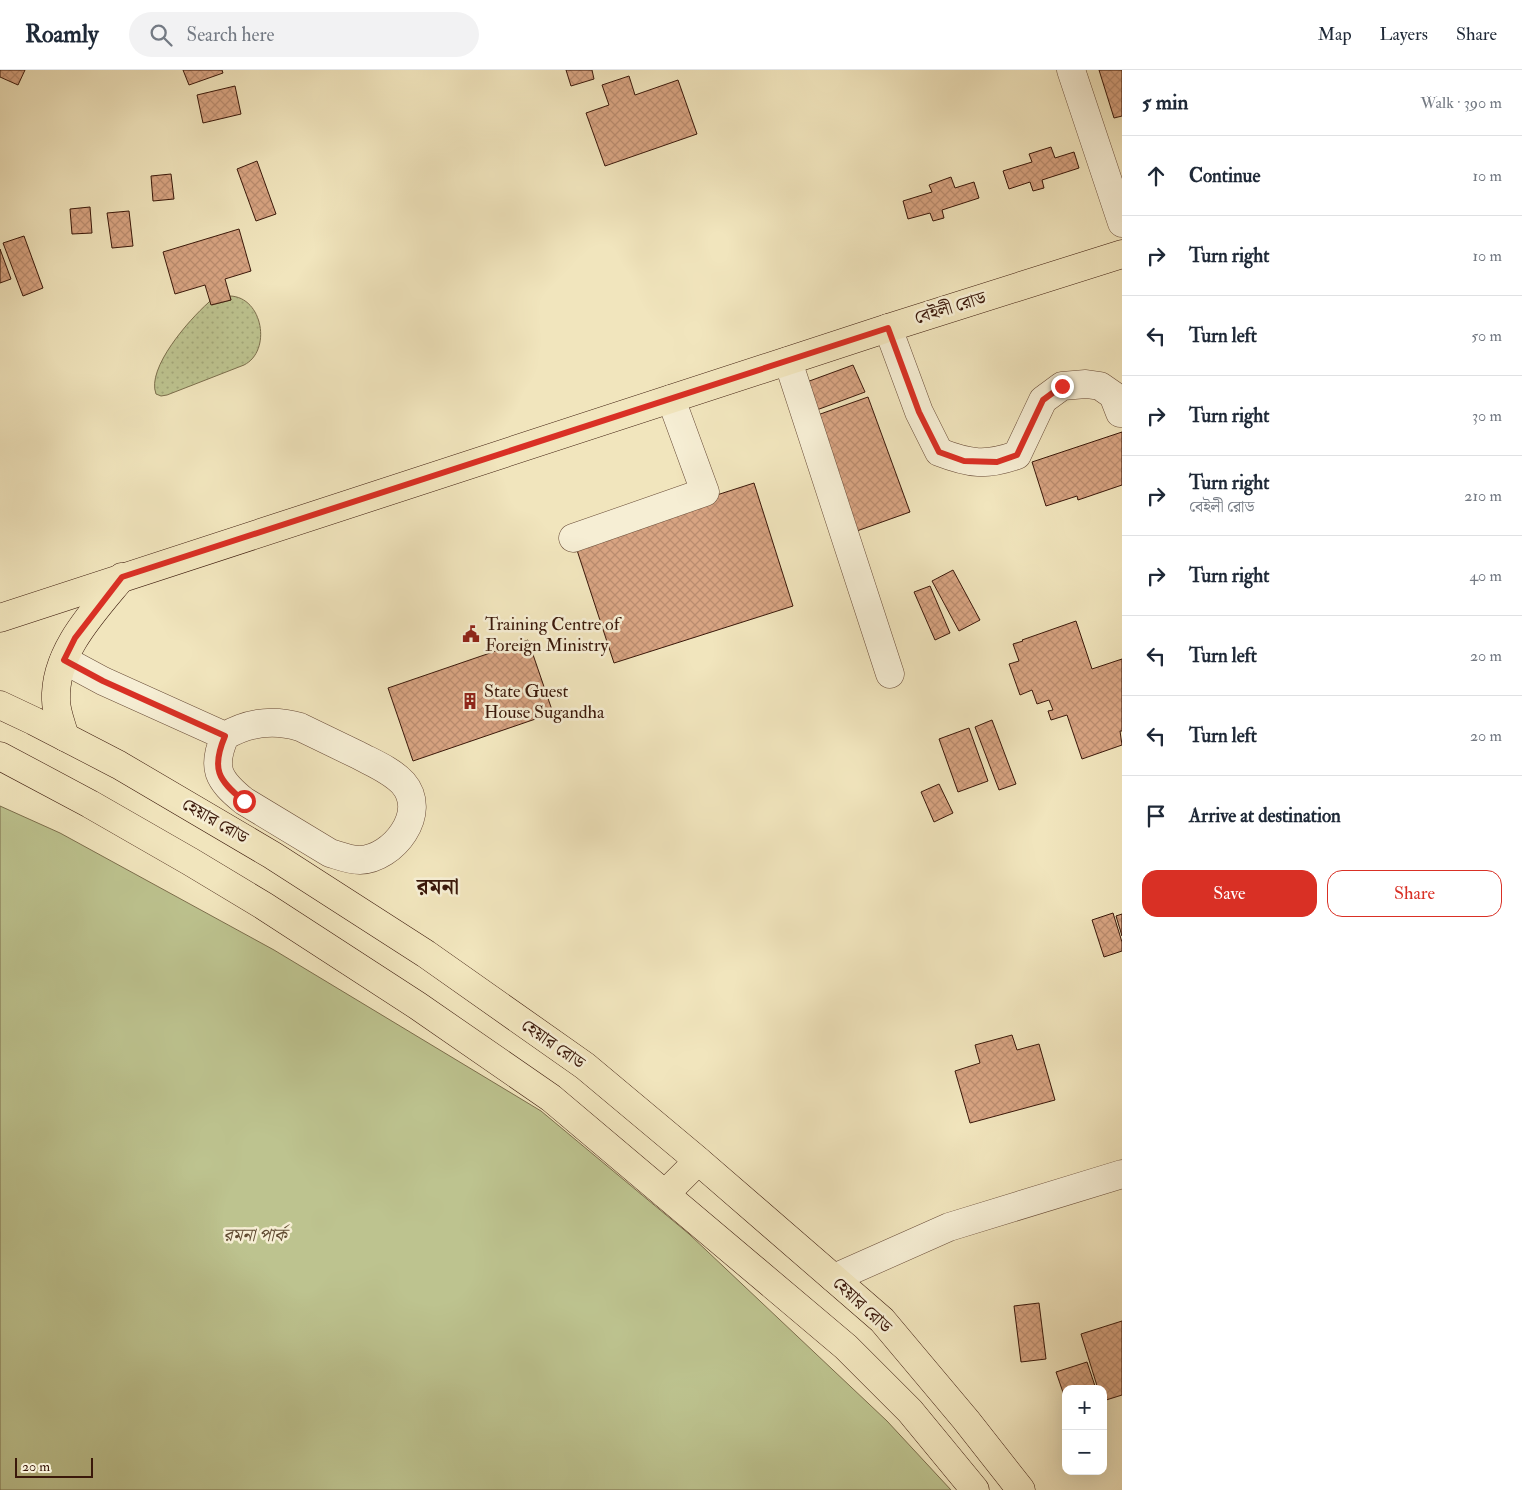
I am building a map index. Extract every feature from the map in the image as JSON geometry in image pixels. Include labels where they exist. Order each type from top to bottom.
[{"type":"main road","name":"বেইলী রোড","points":[[0,618],[888,328],[1122,254]]},
{"type":"main road","points":[[65,737],[56,701],[57,680],[64,660],[75,638],[122,577]]},
{"type":"main road","name":"হেয়ার রোড","points":[[0,705],[119,765],[272,855],[426,954],[585,1066],[882,1320],[966,1420],[1021,1490]]},
{"type":"main road","points":[[0,756],[90,804],[191,862],[356,965],[551,1098],[846,1347],[910,1411],[975,1490]]},
{"type":"main road","points":[[665,1194],[698,1161]]},
{"type":"street","points":[[1071,70],[1122,223]]},
{"type":"street","points":[[888,328],[919,412],[939,452],[964,461],[997,462],[1017,455],[1043,400],[1062,386],[1086,384],[1100,386],[1113,394],[1120,413]]},
{"type":"street","points":[[788,361],[890,674]]},
{"type":"street","points":[[572,538],[705,492],[671,399]]},
{"type":"street","points":[[64,660],[103,681],[225,736]]},
{"type":"street","points":[[261,722],[287,723],[300,727],[387,770],[404,784],[411,802],[412,813],[410,822],[402,836],[391,848],[377,856],[361,860],[330,853],[244,801],[221,779],[218,758],[225,736],[237,729],[261,722]]},
{"type":"street","points":[[834,1278],[949,1227],[1122,1174]]},
{"type":"green space","points":[[230,296],[241,299],[250,305],[256,315],[261,337],[253,358],[244,365],[167,395],[161,396],[156,394],[157,371],[163,358],[181,332],[210,301],[212,305],[231,300]]},
{"type":"green space","name":"রমনা পার্ক","points":[[0,806],[60,833],[274,950],[541,1111],[689,1234],[887,1421],[951,1490],[0,1490]]},
{"type":"building","points":[[0,70],[25,70],[18,85],[0,77]]},
{"type":"building","points":[[183,70],[222,70],[223,73],[189,85]]},
{"type":"building","points":[[566,70],[592,70],[594,79],[571,86]]},
{"type":"building","points":[[1099,70],[1122,70],[1122,116],[1114,118]]},
{"type":"building","points":[[629,76],[635,95],[678,80],[697,134],[605,166],[586,113],[609,105],[602,85]]},
{"type":"building","points":[[235,86],[241,114],[203,123],[197,95]]},
{"type":"building","points":[[1051,147],[1055,158],[1074,152],[1079,168],[1042,180],[1044,188],[1033,191],[1030,182],[1009,189],[1003,171],[1032,162],[1029,154]]},
{"type":"building","points":[[257,161],[276,214],[256,221],[237,169]]},
{"type":"building","points":[[171,174],[174,199],[153,201],[151,176]]},
{"type":"building","points":[[951,177],[955,188],[974,182],[979,198],[942,210],[944,218],[933,221],[930,213],[908,219],[903,201],[932,192],[929,185]]},
{"type":"building","points":[[90,207],[92,233],[72,234],[70,209]]},
{"type":"building","points":[[129,211],[133,246],[112,248],[107,213]]},
{"type":"building","points":[[239,229],[251,271],[225,279],[231,300],[211,305],[205,285],[175,294],[163,252]]},
{"type":"building","points":[[24,236],[43,288],[23,296],[3,243]]},
{"type":"building","points":[[0,249],[11,279],[0,283]]},
{"type":"building","points":[[853,365],[865,392],[814,411],[804,383]]},
{"type":"building","points":[[868,397],[910,512],[854,532],[812,417]]},
{"type":"building","points":[[1122,432],[1122,485],[1078,500],[1077,496],[1046,506],[1032,462]]},
{"type":"building","points":[[754,483],[793,606],[614,663],[574,541]]},
{"type":"building","points":[[953,570],[980,620],[959,631],[932,581]]},
{"type":"building","points":[[930,586],[950,633],[935,640],[914,592]]},
{"type":"building","points":[[1076,621],[1092,669],[1122,659],[1122,731],[1120,731],[1122,745],[1082,759],[1067,715],[1051,720],[1048,711],[1053,710],[1049,700],[1037,704],[1032,690],[1020,695],[1009,664],[1019,661],[1013,644]]},
{"type":"building","name":"State Guest House Sugandha","points":[[528,640],[553,713],[413,761],[388,688]]},
{"type":"building","points":[[992,720],[1016,784],[999,790],[975,727]]},
{"type":"building","points":[[969,728],[988,781],[958,792],[939,739]]},
{"type":"building","points":[[939,784],[953,813],[934,822],[921,792]]},
{"type":"building","points":[[1113,913],[1122,942],[1122,951],[1104,957],[1092,920]]},
{"type":"building","points":[[1122,914],[1122,936],[1116,916]]},
{"type":"building","points":[[1012,1035],[1017,1050],[1039,1044],[1055,1100],[970,1123],[955,1071],[980,1063],[975,1045]]},
{"type":"building","points":[[1039,1303],[1046,1359],[1021,1362],[1014,1306]]},
{"type":"building","points":[[1122,1321],[1122,1395],[1107,1400],[1107,1385],[1097,1385],[1081,1334]]},
{"type":"building","points":[[1087,1362],[1095,1385],[1062,1385],[1062,1389],[1056,1372]]},
{"type":"place","name":"Training Centre of Foreign Ministry","points":[[471,634]]},
{"type":"place","name":"State Guest House Sugandha","points":[[470,701]]},
{"type":"district","name":"রমনা","points":[[438,887]]},
{"type":"route","points":[[244,801],[221,779],[218,758],[225,736],[103,681],[64,660],[75,638],[122,577],[888,328],[919,412],[939,452],[964,461],[997,462],[1017,455],[1043,400],[1062,386]]}]
